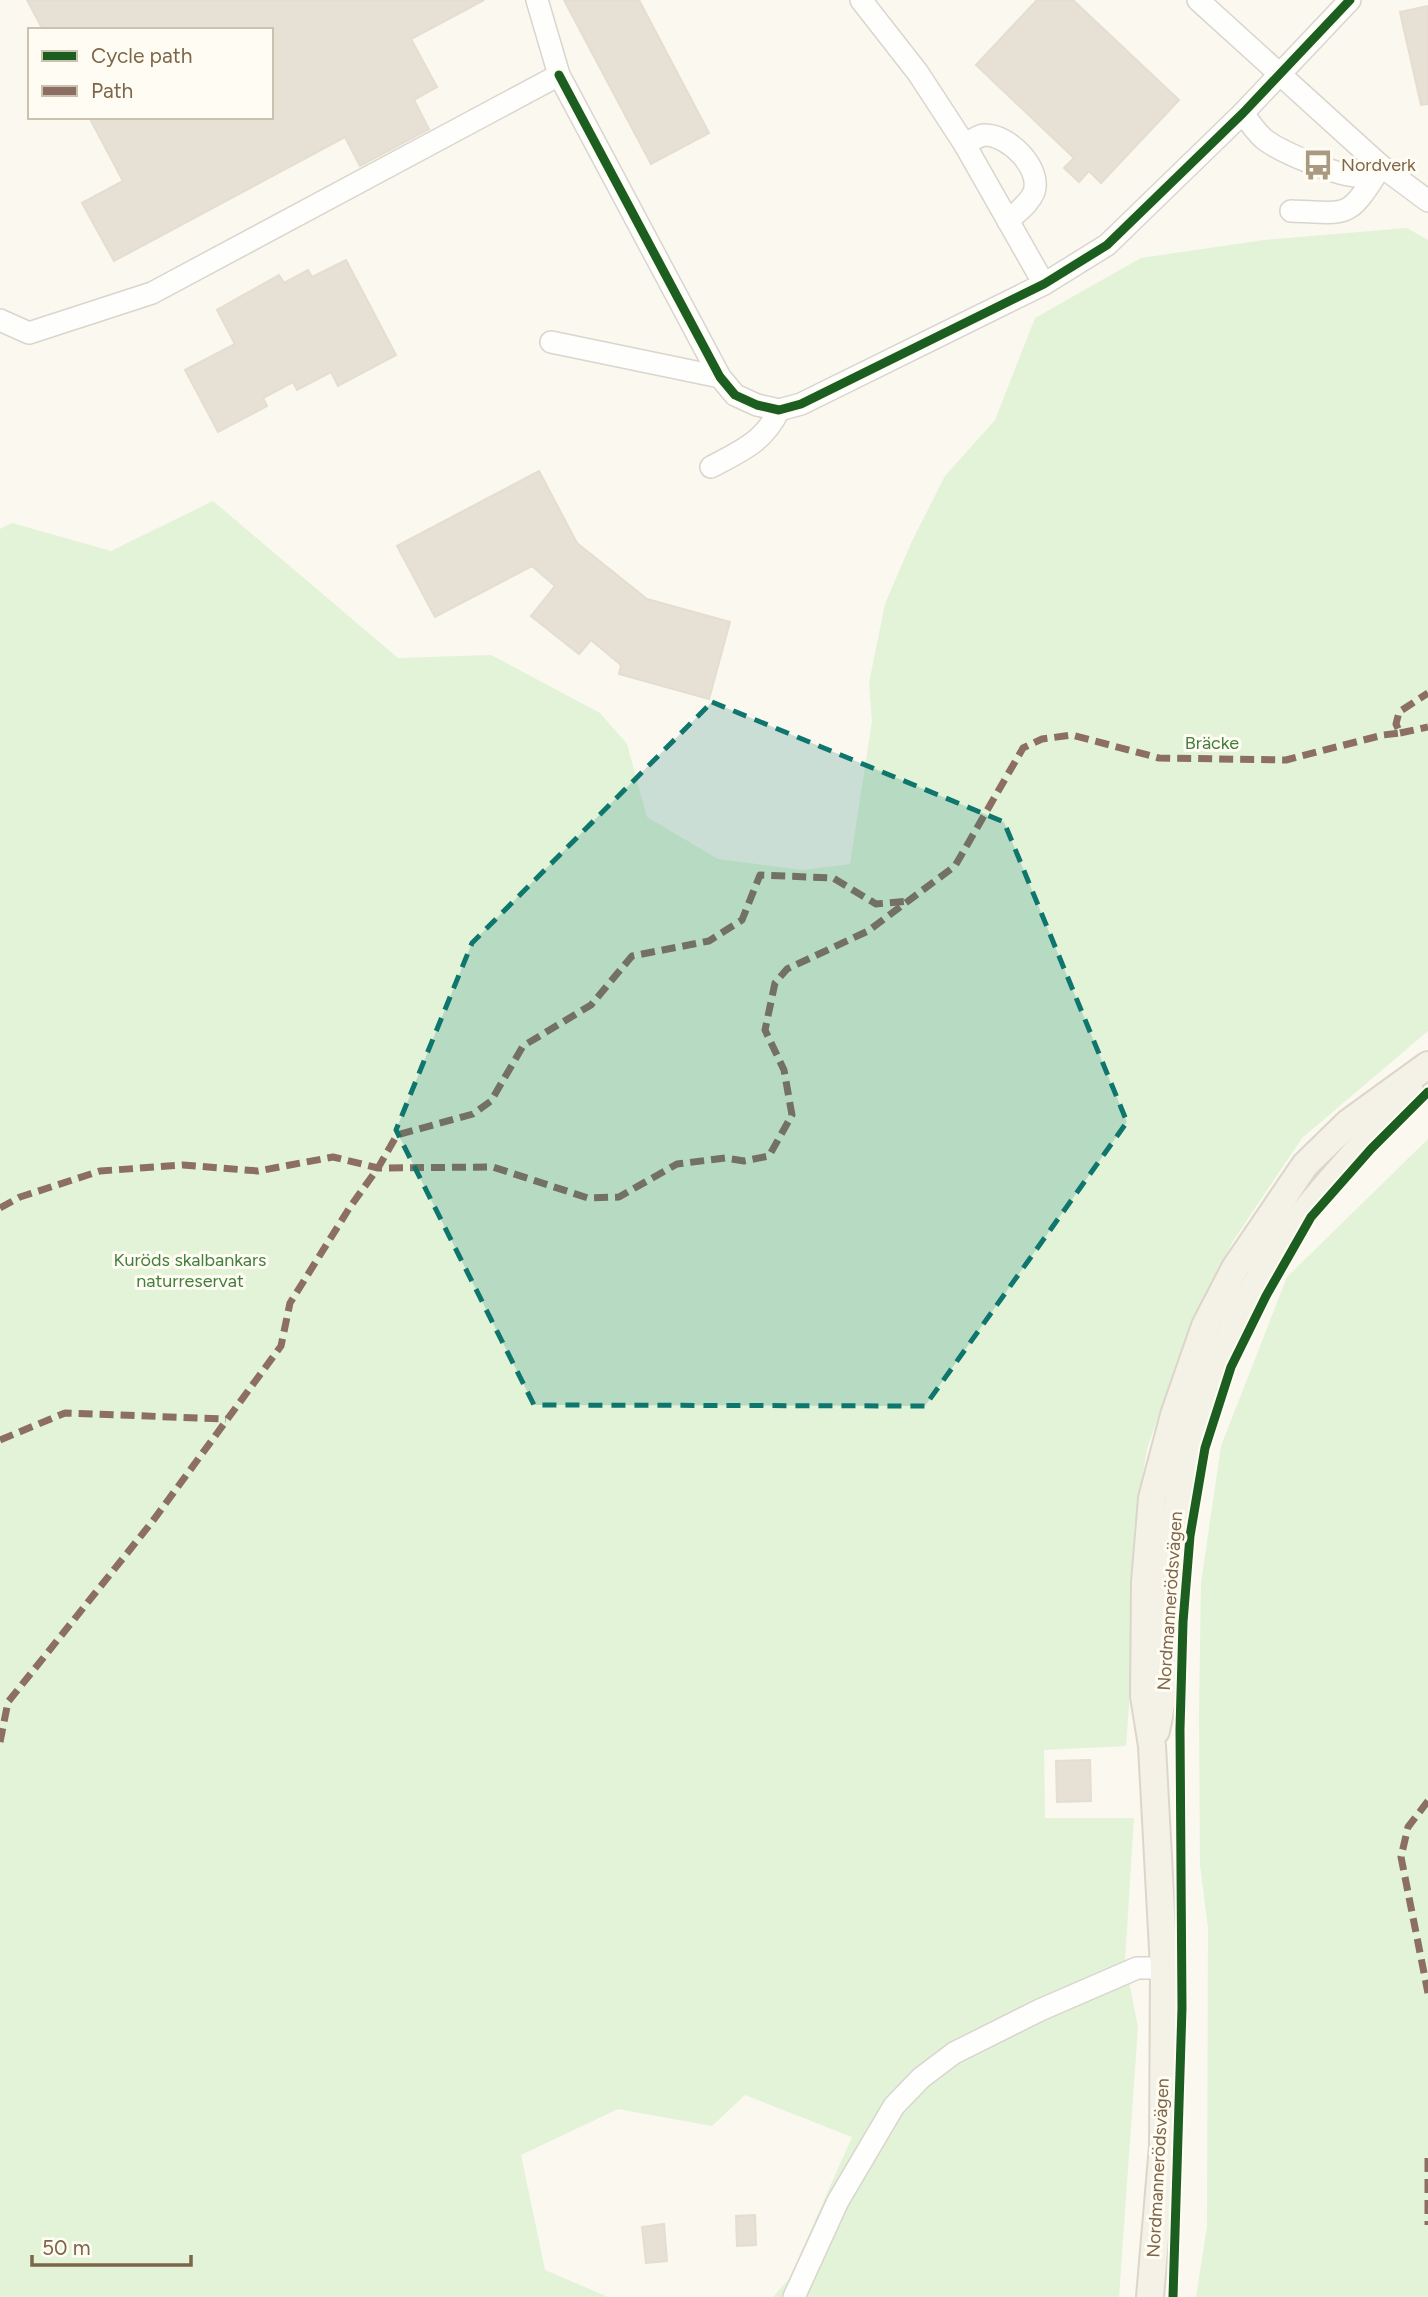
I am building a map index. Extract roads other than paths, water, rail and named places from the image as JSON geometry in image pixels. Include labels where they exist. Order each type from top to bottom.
[{"type":"main road","name":"Nordmannerödsvägen","points":[[1150,2297],[1163,2146],[1164,1968],[1152,1746],[1163,1699],[1176,1515],[1188,1448],[1214,1368],[1243,1307],[1277,1247],[1315,1198],[1428,1068]]},
{"type":"street","points":[[537,0],[559,75],[720,377],[735,395],[757,405],[779,410],[801,404],[1044,285],[1107,245],[1243,113],[1350,0]]},
{"type":"street","points":[[861,0],[918,73],[965,145],[1044,285]]},
{"type":"street","points":[[1198,0],[1381,166],[1428,201]]},
{"type":"street","points":[[0,320],[29,333],[152,293],[559,75]]},
{"type":"street","points":[[1243,113],[1266,141],[1318,165],[1360,177],[1371,174],[1381,166]]},
{"type":"street","points":[[965,145],[984,135],[999,138],[1007,142],[1032,170],[1034,192],[1008,221]]},
{"type":"street","points":[[1291,211],[1343,213],[1356,204],[1381,166]]},
{"type":"street","points":[[551,342],[720,377]]},
{"type":"street","points":[[711,467],[760,438],[768,430],[779,410]]},
{"type":"street","points":[[794,2297],[845,2189],[894,2106],[921,2078],[954,2053],[1040,2010],[1137,1968],[1164,1968]]},
{"type":"place","name":"Nordverk","points":[[1318,165]]},
{"type":"park label","name":"Bräcke","points":[[1212,743]]},
{"type":"park label","name":"Kuröds skalbankars naturreservat","points":[[190,1270]]}]
